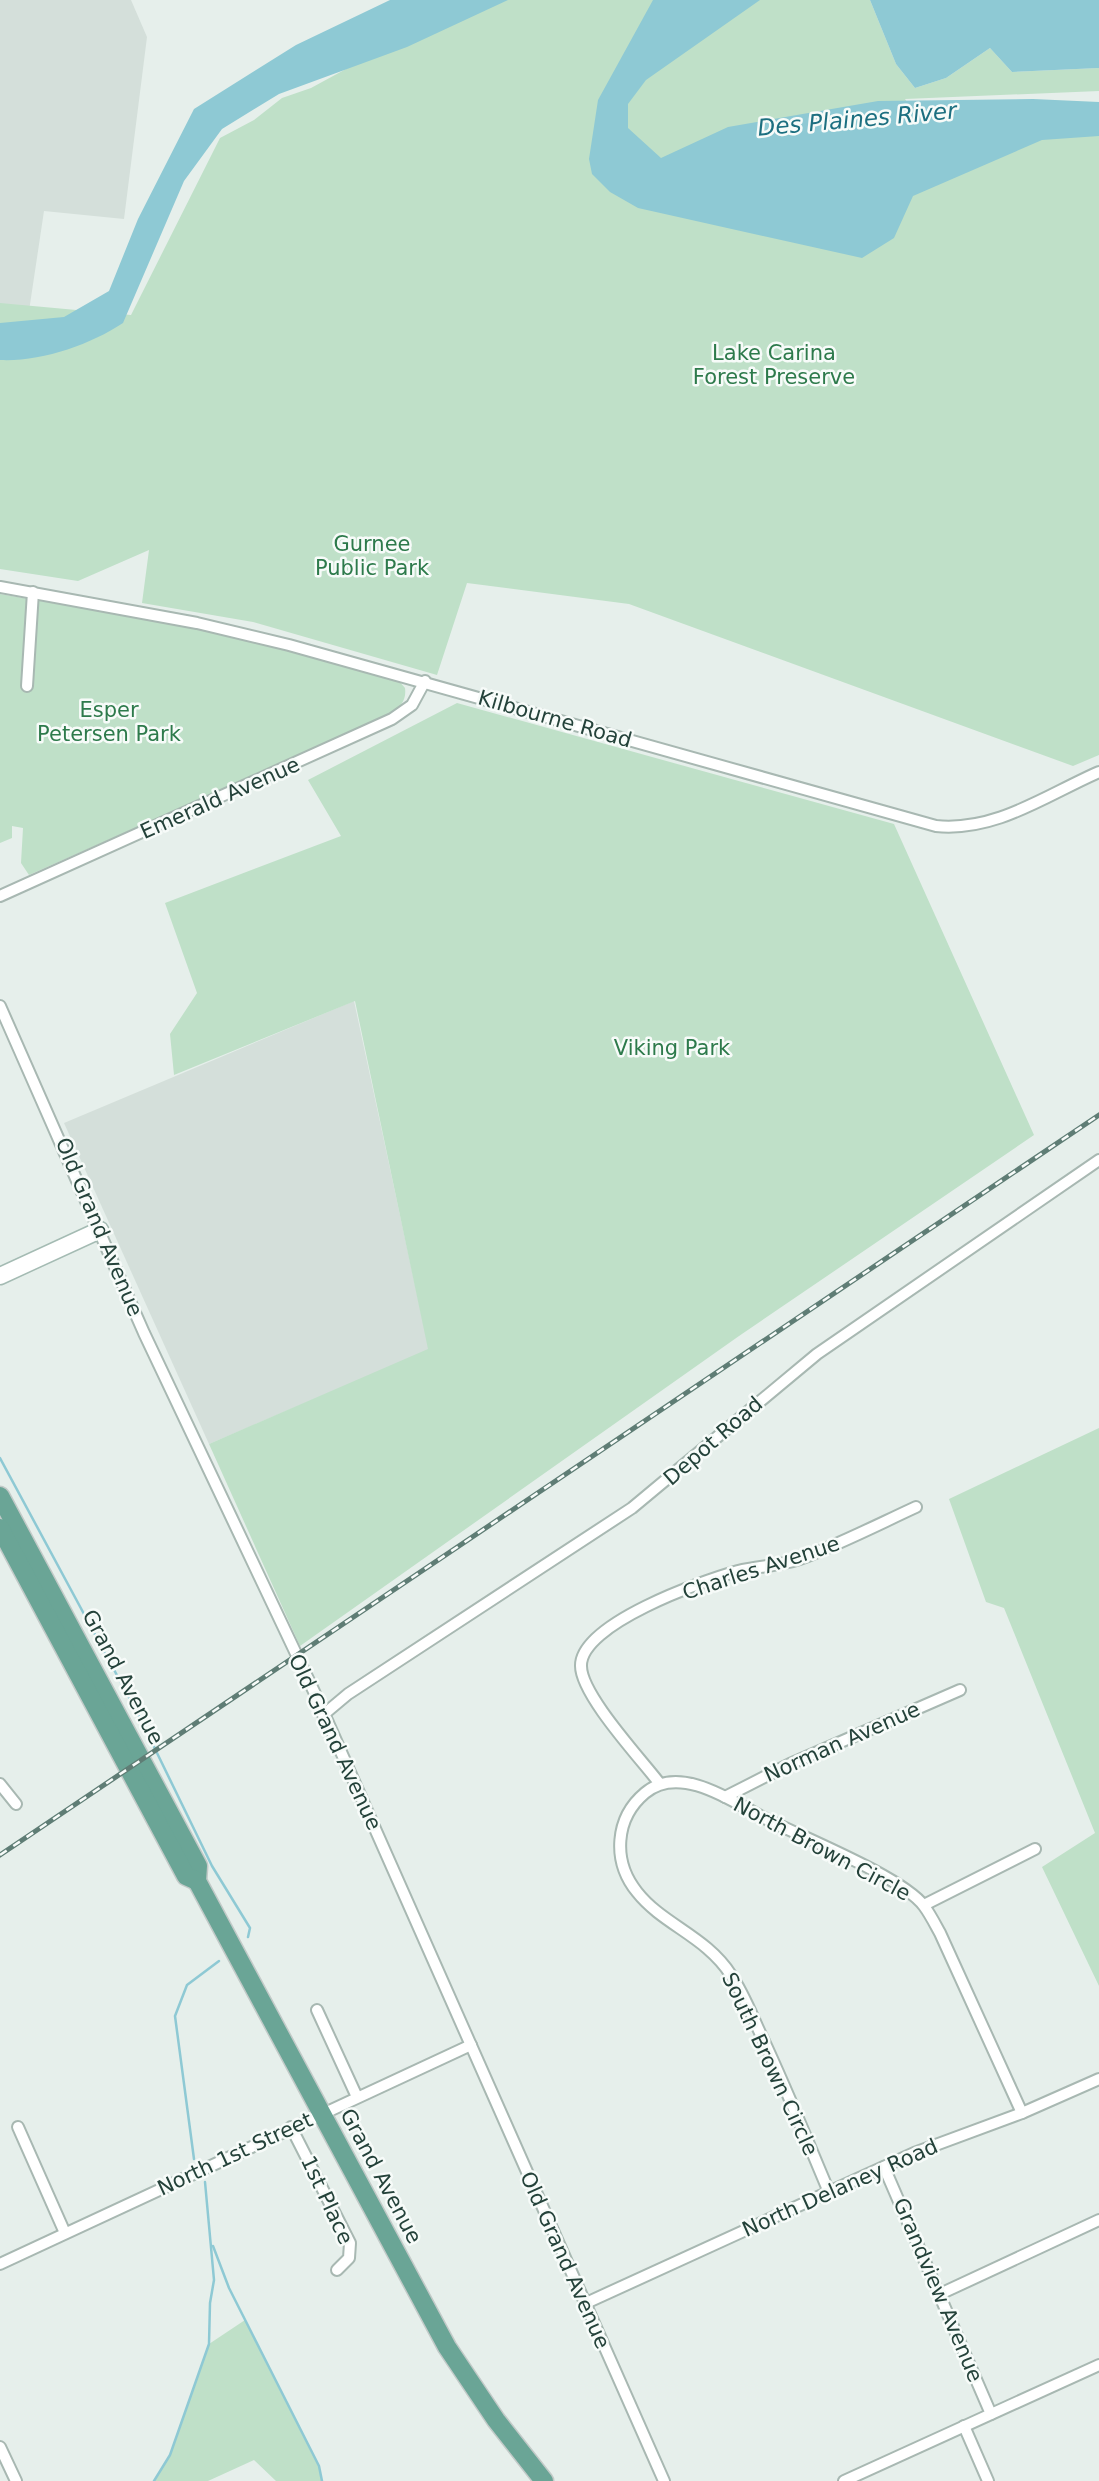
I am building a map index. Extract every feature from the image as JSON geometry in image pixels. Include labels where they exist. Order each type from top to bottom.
[{"type":"main road","name":"Grand Avenue","points":[[0,1496],[198,1866],[197,1881],[447,2347],[496,2420],[544,2481]]},
{"type":"main road","name":"Grand Avenue","points":[[0,1528],[186,1876],[197,1881]]},
{"type":"street","name":"Kilbourne Road","points":[[0,587],[197,623],[425,681],[936,826],[962,828],[995,821],[1099,772]]},
{"type":"street","points":[[27,686],[33,592]]},
{"type":"street","name":"Emerald Avenue","points":[[0,897],[392,719],[412,705],[425,681]]},
{"type":"street","name":"Old Grand Avenue","points":[[0,1006],[144,1333],[323,1714],[664,2481]]},
{"type":"street","name":"Depot Road","points":[[323,1714],[348,1694],[632,1508],[817,1354],[1099,1160]]},
{"type":"street","points":[[0,1276],[100,1230]]},
{"type":"street","name":"Charles Avenue","points":[[660,1784],[587,1690],[581,1661],[591,1642],[631,1615],[708,1580],[740,1570],[795,1560],[835,1546],[916,1507]]},
{"type":"street","name":"Norman Avenue","points":[[725,1797],[790,1763],[960,1690]]},
{"type":"street","name":"North Brown Circle","points":[[660,1784],[684,1783],[725,1797],[879,1874],[914,1895],[924,1905],[1022,2113]]},
{"type":"street","points":[[0,1784],[16,1804]]},
{"type":"street","name":"South Brown Circle","points":[[660,1784],[639,1799],[620,1830],[618,1841],[623,1867],[629,1881],[646,1902],[700,1940],[731,1975],[776,2068],[829,2192]]},
{"type":"street","points":[[924,1905],[1035,1849]]},
{"type":"street","points":[[317,2010],[357,2097]]},
{"type":"street","name":"North 1st Street","points":[[0,2264],[471,2045]]},
{"type":"street","name":"North Delaney Road","points":[[584,2304],[884,2167],[1022,2113],[1099,2079]]},
{"type":"street","points":[[18,2127],[65,2233]]},
{"type":"street","name":"1st Place","points":[[291,2127],[350,2243],[349,2258],[337,2270]]},
{"type":"street","name":"Grandview Avenue","points":[[884,2167],[991,2414]]},
{"type":"street","points":[[940,2294],[1099,2220]]},
{"type":"street","points":[[844,2481],[1099,2365]]},
{"type":"street","points":[[964,2427],[988,2481]]},
{"type":"street","points":[[0,2447],[16,2481]]},
{"type":"shaded area","points":[[0,0],[131,0],[147,37],[124,219],[44,211],[29,311],[0,306]]},
{"type":"shaded area","points":[[354,1001],[429,1350],[209,1444],[64,1123]]},
{"type":"green space","name":"Lake Carina Forest Preserve","points":[[473,0],[870,0],[896,64],[915,88],[946,78],[990,48],[1012,72],[1099,68],[1099,91],[905,99],[921,122],[1099,117],[1099,755],[1073,766],[629,604],[467,583],[437,675],[253,622],[142,603],[149,550],[78,581],[0,569],[0,303],[131,315],[220,138],[254,120],[282,98],[311,88]]},
{"type":"green space","name":"Esper Petersen Park","points":[[0,594],[201,629],[301,651],[399,681],[405,688],[405,696],[394,711],[368,725],[29,875],[21,863],[23,828],[12,826],[12,838],[0,843]]},
{"type":"green space","name":"Viking Park","points":[[457,703],[894,824],[1034,1135],[739,1336],[300,1646],[209,1444],[428,1349],[355,1001],[174,1075],[170,1034],[197,993],[165,903],[341,836],[308,780]]},
{"type":"green space","points":[[1099,1428],[1099,1986],[1042,1867],[1095,1833],[1004,1608],[986,1602],[949,1499]]},
{"type":"green space","points":[[245,2320],[319,2466],[322,2481],[276,2481],[254,2460],[208,2481],[154,2481],[170,2455],[209,2344]]},
{"type":"water","points":[[390,0],[508,0],[407,47],[279,94],[222,129],[184,181],[123,323],[80,345],[48,355],[0,360],[0,323],[64,317],[109,291],[138,219],[194,109],[296,45]]},
{"type":"water","name":"Des Plaines River","points":[[653,0],[760,0],[646,80],[628,104],[628,128],[661,158],[728,127],[878,101],[1033,99],[1099,102],[1099,136],[1042,140],[913,196],[894,238],[862,258],[638,208],[610,192],[592,174],[589,159],[598,100]]},
{"type":"water","points":[[870,0],[1099,0],[1099,68],[1012,72],[990,48],[946,78],[915,88],[896,64]]},
{"type":"waterway","points":[[0,1458],[140,1718],[212,1866],[250,1928],[248,1937]]},
{"type":"waterway","points":[[194,2159],[175,2016],[187,1985],[219,1961]]},
{"type":"waterway","points":[[154,2481],[170,2455],[209,2344],[210,2303],[214,2280],[205,2182]]},
{"type":"waterway","points":[[213,2246],[229,2288],[319,2466],[322,2481]]},
{"type":"railway","points":[[0,1855],[1099,1115]]},
{"type":"park label","name":"Gurnee Public Park","points":[[372,556]]}]
